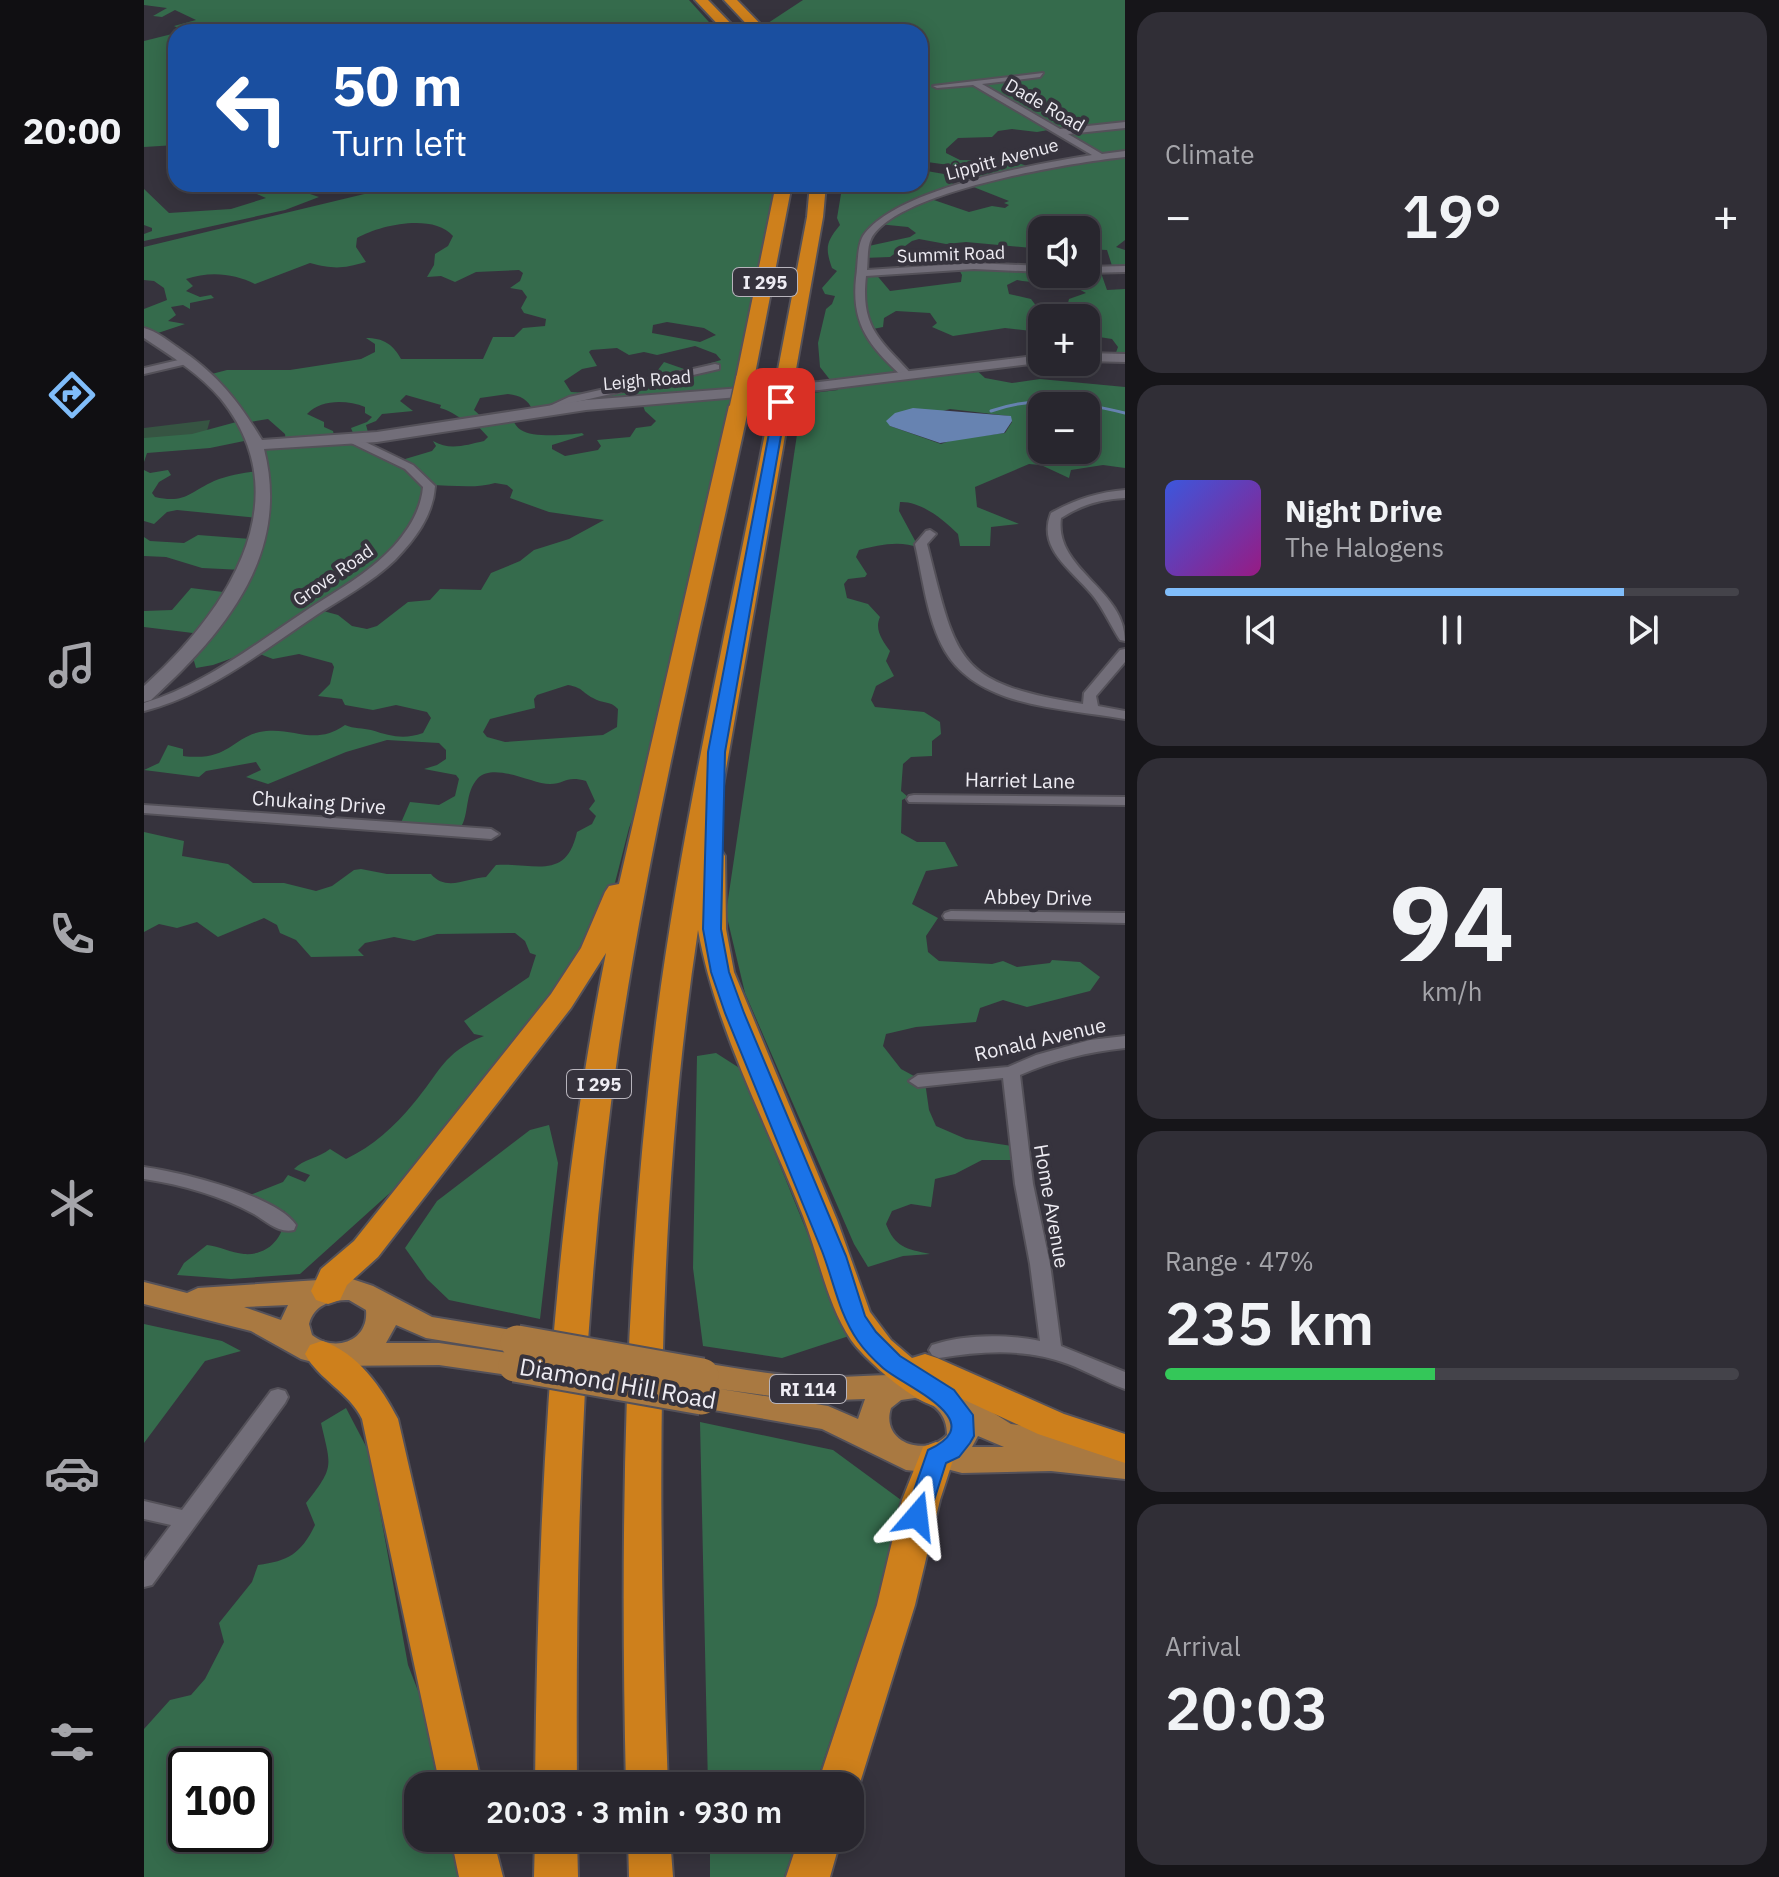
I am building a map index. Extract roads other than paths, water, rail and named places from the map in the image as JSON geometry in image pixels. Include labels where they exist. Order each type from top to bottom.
[{"type":"highway","points":[[701,0],[724,24]]},
{"type":"highway","points":[[730,0],[753,24]]},
{"type":"highway","name":"I 295","points":[[556,1772],[561,1524],[575,1299],[603,1049],[646,824],[745,379],[782,192]]},
{"type":"highway","name":"I 295","points":[[647,1772],[644,1463],[656,1174],[676,987],[817,192]]},
{"type":"highway","points":[[717,752],[711,906],[715,951],[734,1013],[835,1256],[849,1305],[868,1338],[901,1370],[937,1395]]},
{"type":"highway","points":[[325,1292],[333,1278],[366,1249],[430,1170],[574,983],[603,931],[646,824]]},
{"type":"highway","points":[[835,1256],[884,1330],[921,1365],[1041,1420],[1125,1450]]},
{"type":"highway","points":[[323,1351],[368,1395],[380,1419],[458,1772]]},
{"type":"highway","points":[[843,1772],[905,1575],[919,1508],[939,1456]]},
{"type":"highway","points":[[475,1852],[481,1877]]},
{"type":"highway","points":[[556,1852],[556,1877]]},
{"type":"highway","points":[[650,1852],[651,1877]]},
{"type":"highway","points":[[808,1877],[816,1852]]},
{"type":"main road","points":[[354,1290],[371,1298],[381,1311],[379,1330],[362,1347],[323,1351],[295,1333],[295,1319],[305,1303],[325,1292],[354,1290]]},
{"type":"main road","name":"Diamond Hill Road","points":[[175,1300],[325,1292]]},
{"type":"main road","name":"Diamond Hill Road","points":[[144,1293],[259,1322],[323,1351],[516,1353]]},
{"type":"main road","name":"Diamond Hill Road","points":[[371,1298],[426,1327],[516,1353],[702,1386],[828,1418],[910,1458],[939,1456]]},
{"type":"main road","name":"Diamond Hill Road","points":[[702,1386],[937,1395]]},
{"type":"main road","points":[[886,1447],[873,1430],[873,1410],[888,1392],[937,1395],[982,1426],[1007,1438],[1125,1450]]},
{"type":"main road","points":[[937,1395],[961,1415],[963,1432],[957,1444],[939,1456]]},
{"type":"main road","points":[[939,1456],[962,1460],[1034,1458],[1125,1466]]},
{"type":"street","points":[[937,86],[1040,75]]},
{"type":"street","name":"Dade Road","points":[[974,82],[1100,156]]},
{"type":"street","points":[[1058,132],[1125,125]]},
{"type":"street","name":"Lippitt Avenue","points":[[908,376],[863,327],[858,310],[868,234],[911,204],[1063,161],[1125,154]]},
{"type":"street","name":"Summit Road","points":[[862,273],[965,266],[1028,268]]},
{"type":"street","points":[[1100,270],[1125,269]]},
{"type":"street","points":[[144,332],[187,361],[231,401],[256,445],[263,469],[265,502],[261,532],[250,564],[216,621],[192,650],[144,696]]},
{"type":"street","points":[[1100,357],[1125,358]]},
{"type":"street","points":[[144,371],[187,361]]},
{"type":"street","name":"Leigh Road","points":[[256,445],[351,439],[547,410],[908,376],[1028,361]]},
{"type":"street","points":[[547,410],[573,399],[715,367]]},
{"type":"street","name":"Grove Road","points":[[144,707],[187,690],[275,636],[371,574],[402,545],[426,504],[429,486],[409,467],[351,439]]},
{"type":"street","points":[[1125,494],[1071,505],[1055,516],[1052,527],[1063,560],[1093,588],[1125,637]]},
{"type":"street","points":[[930,534],[921,544],[944,626],[951,648],[970,673],[1001,689],[1021,695],[1125,715]]},
{"type":"street","points":[[1091,708],[1089,696],[1125,653]]},
{"type":"street","name":"Harriet Lane","points":[[914,799],[1125,801]]},
{"type":"street","name":"Chukaing Drive","points":[[144,809],[491,834]]},
{"type":"street","name":"Abbey Drive","points":[[951,916],[1125,918]]},
{"type":"street","name":"Ronald Avenue","points":[[918,1081],[1011,1072],[1090,1046],[1125,1042]]},
{"type":"street","name":"Home Avenue","points":[[1011,1072],[1024,1184],[1044,1287],[1051,1348]]},
{"type":"street","points":[[144,1173],[213,1186],[244,1198],[287,1225]]},
{"type":"street","points":[[939,1350],[1003,1343],[1051,1348],[1125,1381]]},
{"type":"street","points":[[144,1578],[278,1397]]},
{"type":"street","points":[[144,1510],[186,1520]]},
{"type":"water","points":[[913,408],[1011,416],[1012,421],[1004,433],[940,443],[890,426],[886,421],[895,413]]},
{"type":"waterway","points":[[991,411],[1024,403],[1058,402],[1125,413]]}]
